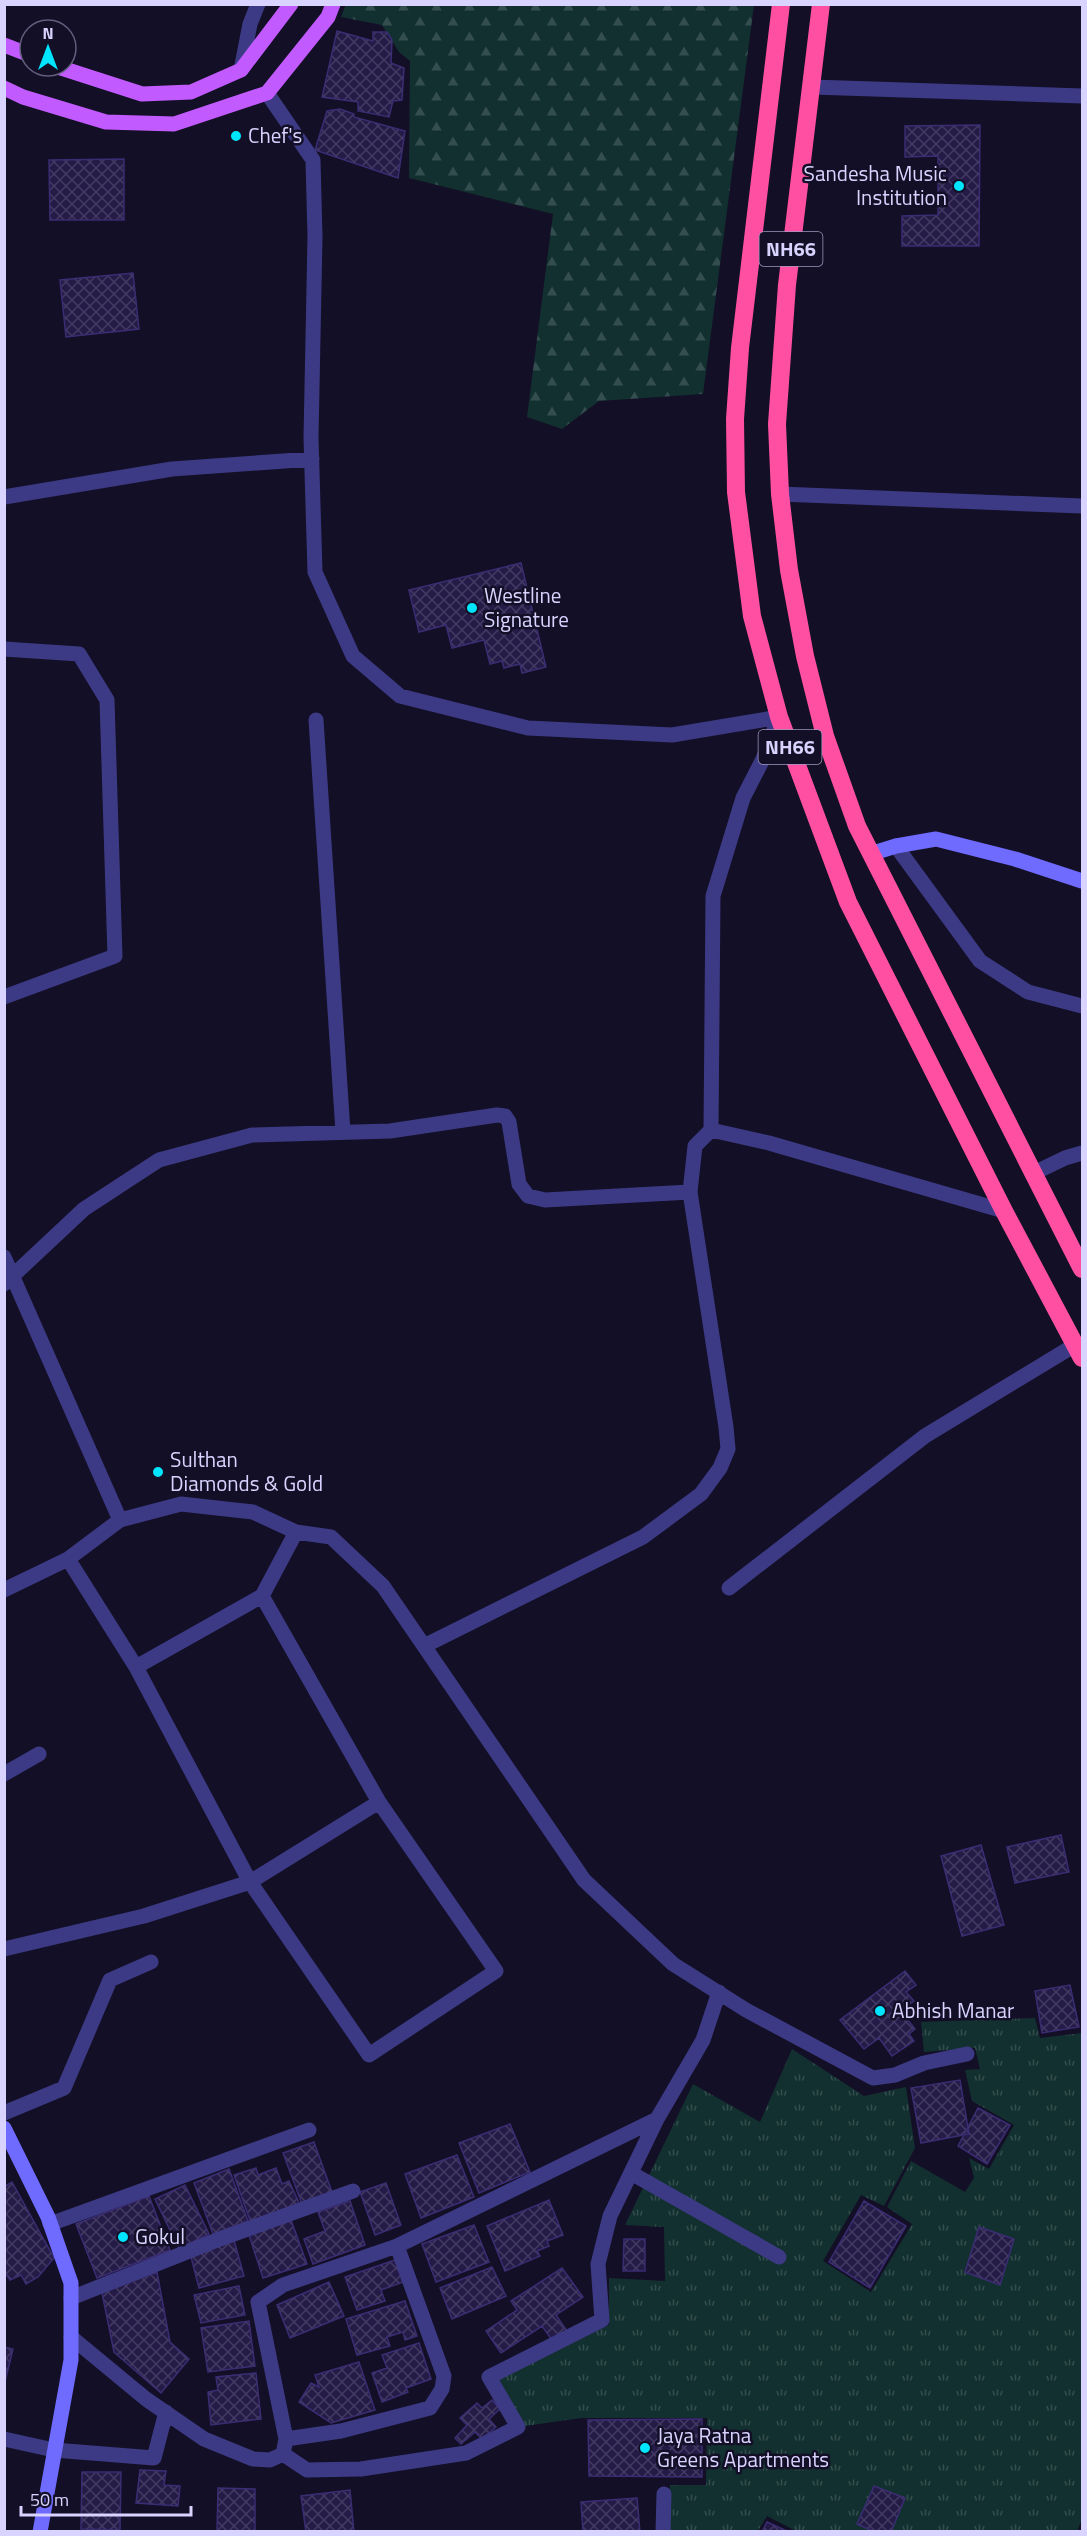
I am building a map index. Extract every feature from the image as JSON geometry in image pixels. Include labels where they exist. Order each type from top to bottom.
[{"type":"highway","name":"NH66","points":[[781,4],[740,348],[735,419],[736,492],[752,616],[779,717],[848,902],[1004,1211],[1079,1351]]},
{"type":"highway","name":"NH66","points":[[821,4],[787,285],[777,424],[780,494],[789,570],[807,668],[825,736],[870,854],[1032,1174],[1083,1269]]},
{"type":"main road","points":[[78,73],[142,94],[191,92],[241,70],[291,4]]},
{"type":"main road","points":[[4,88],[22,97],[106,122],[174,124],[267,93],[328,16],[333,4]]},
{"type":"main road","points":[[4,45],[18,51]]},
{"type":"street","points":[[241,70],[250,24],[258,4]]},
{"type":"street","points":[[812,87],[1083,96]]},
{"type":"street","points":[[267,93],[313,160],[315,237],[312,459],[315,572],[353,656],[400,696],[528,728],[672,735],[779,717]]},
{"type":"street","points":[[4,497],[172,469],[312,459]]},
{"type":"street","points":[[780,494],[1083,506]]},
{"type":"street","points":[[4,649],[79,654],[107,700],[115,956],[4,997]]},
{"type":"street","points":[[424,1646],[643,1537],[701,1494],[720,1468],[728,1449],[690,1192],[695,1146],[711,1130],[713,896],[743,798],[763,759],[779,717]]},
{"type":"street","points":[[316,720],[343,1132]]},
{"type":"street","points":[[870,854],[896,846],[936,839],[1015,859],[1083,881]]},
{"type":"street","points":[[896,846],[980,961],[1028,992],[1083,1006]]},
{"type":"street","points":[[8,1281],[84,1209],[159,1160],[252,1135],[390,1131],[496,1115],[505,1116],[509,1122],[519,1185],[528,1196],[544,1200],[690,1192]]},
{"type":"street","points":[[711,1130],[769,1143],[1004,1211]]},
{"type":"street","points":[[1032,1174],[1065,1158],[1083,1153]]},
{"type":"street","points":[[4,1257],[8,1281],[120,1520]]},
{"type":"street","points":[[729,1588],[925,1436],[1079,1351]]},
{"type":"street","points":[[4,1590],[68,1559],[120,1520],[181,1504],[253,1512],[296,1532],[331,1537],[383,1586],[584,1880],[674,1964],[718,1992],[873,2078],[895,2074],[924,2063],[968,2054]]},
{"type":"street","points":[[136,1667],[262,1596],[296,1532]]},
{"type":"street","points":[[68,1559],[136,1667],[250,1882],[369,2055],[496,1971],[379,1802],[262,1596]]},
{"type":"street","points":[[4,1774],[39,1754]]},
{"type":"street","points":[[4,1949],[144,1916],[250,1882],[379,1802]]},
{"type":"street","points":[[4,2114],[64,2088],[111,1980],[151,1962]]},
{"type":"street","points":[[657,2119],[397,2246],[283,2285],[258,2302],[284,2446],[307,2470],[361,2469],[466,2453],[518,2427],[489,2377],[602,2320],[598,2264],[610,2216],[657,2119],[703,2040],[718,1992]]},
{"type":"street","points":[[4,2128],[50,2224],[71,2283],[71,2360],[39,2532]]},
{"type":"street","points":[[50,2224],[309,2130]]},
{"type":"street","points":[[631,2173],[779,2257]]},
{"type":"street","points":[[71,2298],[212,2242],[353,2191]]},
{"type":"street","points":[[71,2337],[204,2439],[253,2459],[270,2460],[284,2446],[430,2408],[436,2401],[444,2376],[397,2246]]},
{"type":"street","points":[[4,2439],[54,2450],[154,2458],[166,2412]]},
{"type":"street","points":[[663,2532],[664,2494]]},
{"type":"green space","points":[[346,4],[754,5],[703,394],[599,401],[562,429],[527,417],[553,214],[409,178],[410,61],[399,52],[382,25],[341,17]]},
{"type":"green space","points":[[1035,2018],[1040,2038],[1082,2033],[1082,2519],[1077,2531],[796,2531],[767,2516],[758,2531],[670,2531],[670,2485],[706,2485],[707,2418],[581,2418],[525,2426],[497,2379],[609,2325],[609,2278],[665,2281],[664,2227],[625,2225],[693,2084],[760,2122],[792,2049],[864,2096],[906,2087],[915,2148],[884,2206],[861,2195],[823,2261],[871,2292],[912,2224],[887,2207],[911,2161],[965,2192],[974,2178],[969,2158],[989,2169],[1014,2125],[972,2101],[965,2070],[980,2069],[975,2048],[924,2052],[921,2022]]},
{"type":"building","points":[[337,31],[373,41],[373,32],[387,32],[392,40],[391,63],[404,68],[402,100],[393,101],[389,117],[358,111],[358,102],[322,97]]},
{"type":"building","points":[[340,109],[354,114],[354,117],[405,131],[398,178],[315,150],[327,111]]},
{"type":"building","name":"Sandesha Music Institution","points":[[980,125],[979,246],[902,246],[902,216],[938,215],[938,156],[905,157],[905,126]]},
{"type":"building","points":[[124,159],[124,220],[50,220],[49,160]]},
{"type":"building","points":[[133,273],[139,329],[66,337],[60,280]]},
{"type":"building","name":"Westline Signature","points":[[521,563],[546,667],[522,673],[520,664],[504,668],[502,661],[490,664],[484,640],[452,648],[446,625],[419,632],[409,590]]},
{"type":"building","points":[[1061,1835],[1069,1872],[1015,1883],[1007,1847]]},
{"type":"building","points":[[981,1845],[1004,1925],[962,1936],[941,1856]]},
{"type":"building","name":"Abhish Manar","points":[[905,1971],[916,1985],[906,1992],[914,2001],[906,2007],[913,2015],[907,2019],[915,2029],[909,2034],[914,2041],[892,2056],[879,2038],[864,2049],[840,2020]]},
{"type":"building","points":[[1070,1985],[1079,2027],[1042,2033],[1035,1991]]},
{"type":"building","points":[[960,2080],[969,2134],[921,2143],[911,2088]]},
{"type":"building","points":[[978,2108],[1010,2125],[987,2164],[958,2146]]},
{"type":"building","points":[[510,2124],[530,2172],[479,2193],[459,2143]]},
{"type":"building","points":[[314,2142],[332,2192],[302,2204],[283,2153]]},
{"type":"building","points":[[457,2155],[474,2197],[421,2218],[405,2174]]},
{"type":"building","points":[[256,2168],[258,2175],[276,2168],[282,2184],[289,2181],[300,2205],[251,2223],[234,2175]]},
{"type":"building","points":[[229,2169],[248,2221],[213,2234],[194,2183]]},
{"type":"building","points":[[12,2182],[54,2258],[38,2277],[26,2284],[21,2275],[10,2280],[4,2271],[4,2187]]},
{"type":"building","points":[[386,2183],[401,2225],[375,2235],[360,2192]]},
{"type":"building","points":[[185,2185],[209,2234],[179,2249],[155,2199]]},
{"type":"building","name":"Gokul","points":[[149,2196],[170,2250],[97,2278],[76,2224]]},
{"type":"building","points":[[549,2200],[563,2235],[547,2241],[549,2246],[537,2251],[540,2256],[505,2271],[487,2226]]},
{"type":"building","points":[[350,2201],[365,2245],[313,2264],[304,2239],[325,2231],[318,2212]]},
{"type":"building","points":[[864,2201],[906,2226],[870,2288],[829,2262]]},
{"type":"building","points":[[291,2220],[307,2264],[263,2278],[249,2235]]},
{"type":"building","points":[[474,2225],[489,2262],[436,2282],[422,2244]]},
{"type":"building","points":[[979,2227],[1014,2239],[1000,2285],[965,2272]]},
{"type":"building","points":[[624,2239],[645,2239],[645,2271],[623,2271]]},
{"type":"building","points":[[234,2240],[244,2276],[199,2288],[190,2253]]},
{"type":"building","points":[[395,2260],[403,2282],[381,2290],[385,2301],[357,2310],[345,2277]]},
{"type":"building","points":[[492,2267],[506,2296],[452,2319],[440,2288]]},
{"type":"building","points":[[562,2268],[583,2297],[556,2315],[567,2331],[552,2340],[542,2326],[501,2353],[486,2331],[517,2310],[511,2301]]},
{"type":"building","points":[[157,2272],[170,2342],[189,2359],[161,2393],[114,2352],[102,2293]]},
{"type":"building","points":[[329,2282],[344,2316],[290,2338],[277,2305]]},
{"type":"building","points":[[239,2286],[245,2315],[201,2323],[194,2295]]},
{"type":"building","points":[[405,2301],[417,2336],[405,2340],[403,2332],[387,2337],[390,2346],[357,2355],[346,2319]]},
{"type":"building","points":[[249,2321],[255,2366],[208,2372],[201,2328]]},
{"type":"building","points":[[419,2343],[431,2379],[406,2388],[408,2392],[382,2402],[372,2373],[387,2368],[382,2355]]},
{"type":"building","points":[[4,2347],[13,2349],[4,2386]]},
{"type":"building","points":[[359,2362],[375,2410],[331,2423],[299,2402],[311,2383],[319,2387],[315,2375]]},
{"type":"building","points":[[256,2373],[261,2419],[211,2425],[208,2392],[218,2390],[216,2377]]},
{"type":"building","points":[[492,2400],[500,2409],[489,2419],[496,2427],[482,2439],[475,2432],[461,2444],[455,2438],[467,2425],[460,2418],[477,2403],[482,2408]]},
{"type":"building","name":"Jaya Ratna Greens Apartments","points":[[702,2419],[702,2477],[589,2476],[588,2420]]},
{"type":"building","points":[[140,2470],[166,2471],[164,2485],[180,2486],[178,2506],[136,2503]]},
{"type":"building","points":[[82,2472],[121,2472],[120,2530],[81,2529]]},
{"type":"building","points":[[874,2486],[905,2498],[891,2532],[875,2532],[857,2524]]},
{"type":"building","points":[[218,2488],[255,2489],[255,2532],[217,2532]]},
{"type":"building","points":[[350,2490],[354,2532],[306,2532],[301,2496]]},
{"type":"building","points":[[637,2498],[640,2532],[583,2532],[581,2502]]},
{"type":"building","points":[[767,2522],[789,2532],[762,2532]]},
{"type":"place","name":"Chef's","points":[[236,136]]},
{"type":"place","name":"Sandesha Music Institution","points":[[959,186]]},
{"type":"place","name":"Westline Signature","points":[[472,608]]},
{"type":"place","name":"Sulthan Diamonds & Gold","points":[[158,1472]]},
{"type":"place","name":"Abhish Manar","points":[[880,2011]]},
{"type":"place","name":"Gokul","points":[[123,2237]]},
{"type":"place","name":"Jaya Ratna Greens Apartments","points":[[645,2448]]}]
